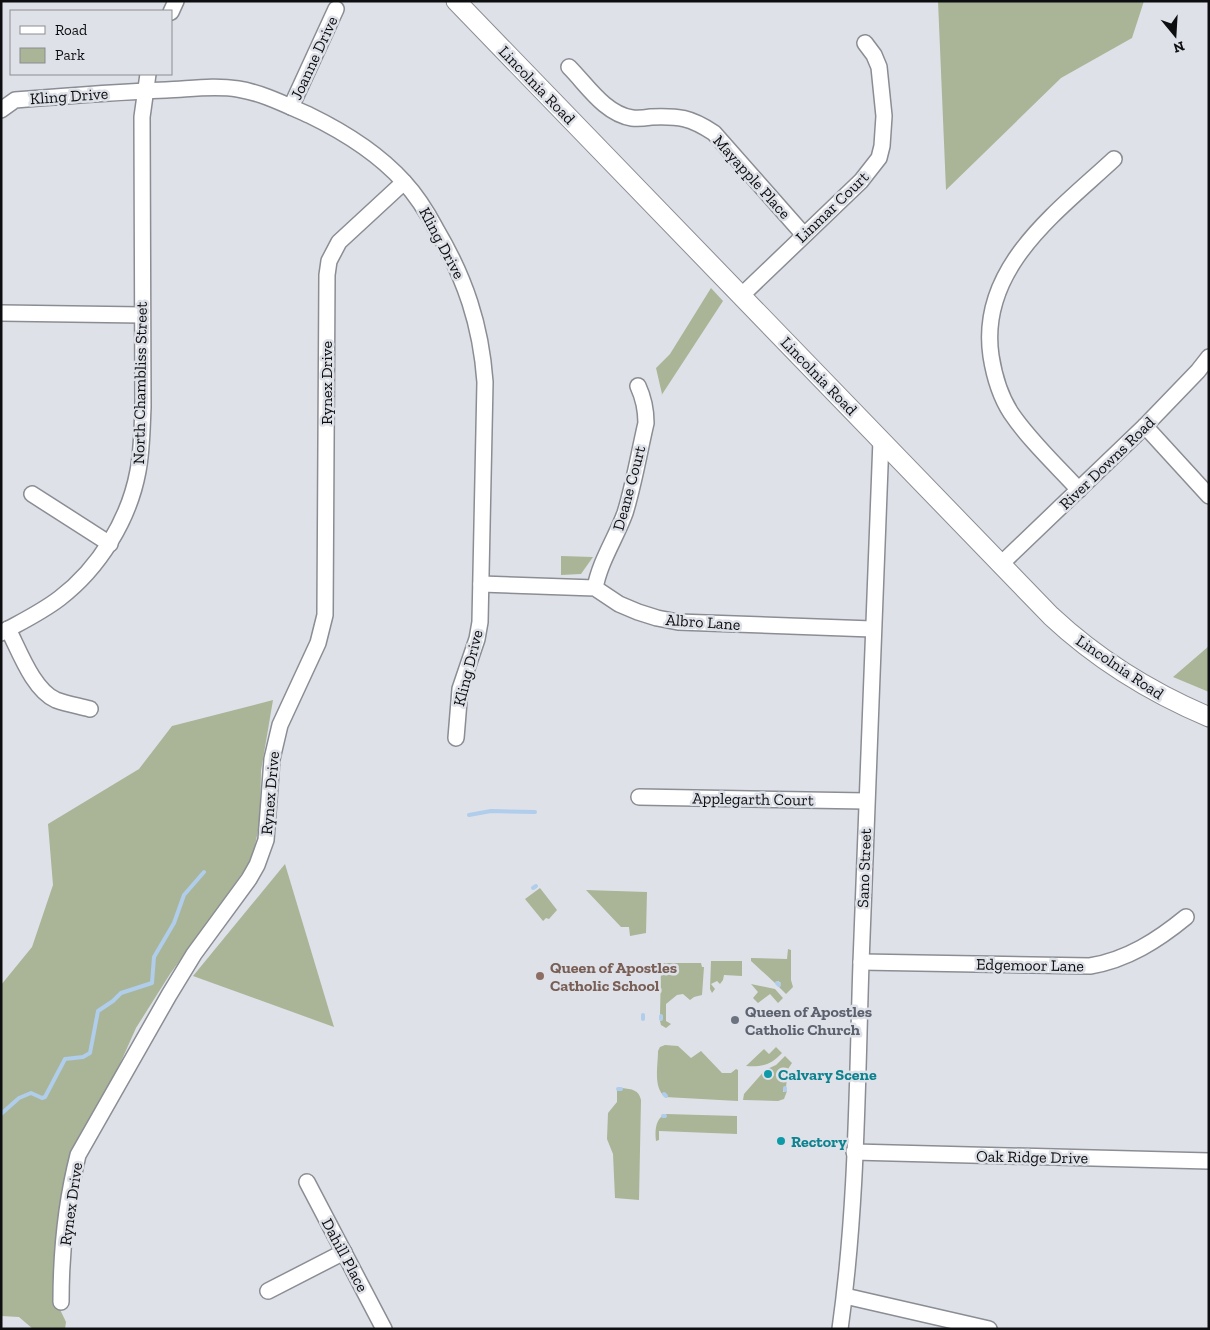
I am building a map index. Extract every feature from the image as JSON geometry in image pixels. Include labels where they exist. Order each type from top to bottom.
[{"type":"main road","name":"Lincolnia Road","points":[[456,1],[1051,616],[1091,651],[1141,684],[1171,701],[1209,718]]},
{"type":"street","name":"Joanne Drive","points":[[291,107],[336,9]]},
{"type":"street","name":"Linmar Court","points":[[741,296],[861,181],[879,158],[882,146],[884,116],[879,67],[865,43]]},
{"type":"street","name":"Mayapple Place","points":[[569,67],[608,108],[618,113],[632,118],[683,118],[699,124],[714,134],[804,235]]},
{"type":"street","name":"North Chambliss Street","points":[[5,631],[38,613],[73,588],[104,553],[130,500],[138,473],[142,436],[142,117],[144,91],[148,75]]},
{"type":"street","name":"Kling Drive","points":[[1,110],[15,100],[144,91],[238,89],[291,107],[338,130],[362,145],[386,164],[416,196],[456,265],[471,303],[480,339],[485,382],[480,622],[477,639],[460,689],[456,738]]},
{"type":"street","points":[[1079,490],[1023,430],[1010,411],[1000,392],[994,370],[990,347],[990,322],[996,297],[1007,271],[1021,250],[1114,159]]},
{"type":"street","name":"Rynex Drive","points":[[62,1302],[64,1245],[73,1175],[78,1155],[194,954],[249,879],[263,852],[267,831],[270,780],[276,738],[280,725],[318,643],[325,615],[327,285],[329,261],[339,242],[404,182]]},
{"type":"street","points":[[1,313],[142,315]]},
{"type":"street","name":"River Downs Road","points":[[1001,564],[1145,426],[1209,357]]},
{"type":"street","name":"Deane Court","points":[[595,588],[601,567],[618,533],[625,511],[646,423],[646,410],[638,386]]},
{"type":"street","points":[[1145,426],[1209,496]]},
{"type":"street","name":"Sano Street","points":[[840,1329],[845,1296],[854,1152],[872,629],[881,440]]},
{"type":"street","points":[[32,494],[110,544]]},
{"type":"street","points":[[481,584],[595,588]]},
{"type":"street","name":"Albro Lane","points":[[595,588],[619,604],[638,612],[678,622],[872,629]]},
{"type":"street","points":[[5,631],[40,686],[55,699],[90,709]]},
{"type":"street","name":"Applegarth Court","points":[[639,797],[866,801]]},
{"type":"street","name":"Edgemoor Lane","points":[[861,962],[1090,966],[1107,964],[1123,958],[1167,932],[1186,917]]},
{"type":"street","name":"Oak Ridge Drive","points":[[854,1152],[1209,1161]]},
{"type":"street","name":"Dahill Place","points":[[307,1182],[384,1329]]},
{"type":"street","points":[[268,1292],[344,1252]]},
{"type":"street","points":[[845,1296],[989,1329]]},
{"type":"green space","points":[[938,1],[1144,1],[1132,38],[1061,78],[946,190]]},
{"type":"green space","points":[[711,288],[723,301],[661,396],[656,368],[670,354]]},
{"type":"green space","points":[[561,556],[593,557],[581,574],[561,575]]},
{"type":"green space","points":[[1209,646],[1209,692],[1173,677]]},
{"type":"green space","points":[[273,700],[261,771],[260,821],[252,860],[170,974],[136,1028],[76,1162],[54,1297],[66,1322],[65,1329],[33,1329],[19,1317],[1,1316],[1,985],[32,947],[53,885],[48,824],[139,769],[172,726]]},
{"type":"green space","points":[[285,864],[334,1027],[193,976]]},
{"type":"green space","points":[[540,888],[557,910],[549,919],[546,918],[543,921],[525,899]]},
{"type":"green space","points":[[586,890],[647,892],[646,933],[630,936],[629,927],[621,927]]},
{"type":"green space","points":[[788,949],[791,950],[791,980],[793,987],[786,994],[778,986],[781,983],[778,981],[775,983],[751,961],[751,958],[787,959]]},
{"type":"green space","points":[[711,961],[742,961],[742,976],[724,975],[720,984],[717,981],[711,984],[715,989],[712,993],[710,989]]},
{"type":"green space","points":[[664,963],[701,963],[702,967],[704,967],[702,995],[690,1000],[683,994],[677,995],[666,1004],[666,1021],[671,1024],[666,1028],[661,1025],[660,1021],[662,1020],[662,1015],[660,1015],[661,966]]},
{"type":"green space","points":[[751,984],[775,989],[783,998],[778,1003],[770,994],[758,1003],[753,998],[758,992]]},
{"type":"green space","points":[[665,1045],[678,1046],[691,1058],[701,1051],[722,1073],[731,1073],[736,1069],[738,1070],[738,1101],[665,1097],[659,1088],[657,1076],[658,1051],[660,1047]]},
{"type":"green space","points":[[776,1047],[782,1053],[770,1063],[746,1066],[764,1049],[769,1054]]},
{"type":"green space","points":[[785,1056],[792,1063],[788,1069],[786,1087],[783,1088],[783,1092],[787,1091],[784,1099],[778,1101],[743,1100],[744,1094],[765,1070],[776,1065]]},
{"type":"green space","points":[[622,1088],[639,1094],[641,1100],[639,1200],[615,1198],[613,1154],[607,1139],[608,1113],[617,1102],[617,1090],[622,1090]]},
{"type":"green space","points":[[666,1114],[737,1116],[737,1134],[659,1131],[659,1140],[656,1141],[657,1124],[660,1118],[666,1116]]},
{"type":"waterway","points":[[469,815],[491,811],[535,812]]},
{"type":"waterway","points":[[1,1114],[19,1098],[31,1093],[42,1098],[45,1097],[65,1059],[83,1057],[90,1053],[98,1011],[121,993],[152,983],[154,957],[174,923],[184,895],[204,872]]},
{"type":"place","name":"Queen of Apostles Catholic School","points":[[540,976]]},
{"type":"place","name":"Queen of Apostles Catholic Church","points":[[735,1020]]},
{"type":"place","name":"Calvary Scene","points":[[768,1074]]},
{"type":"place","name":"Rectory","points":[[781,1141]]}]
